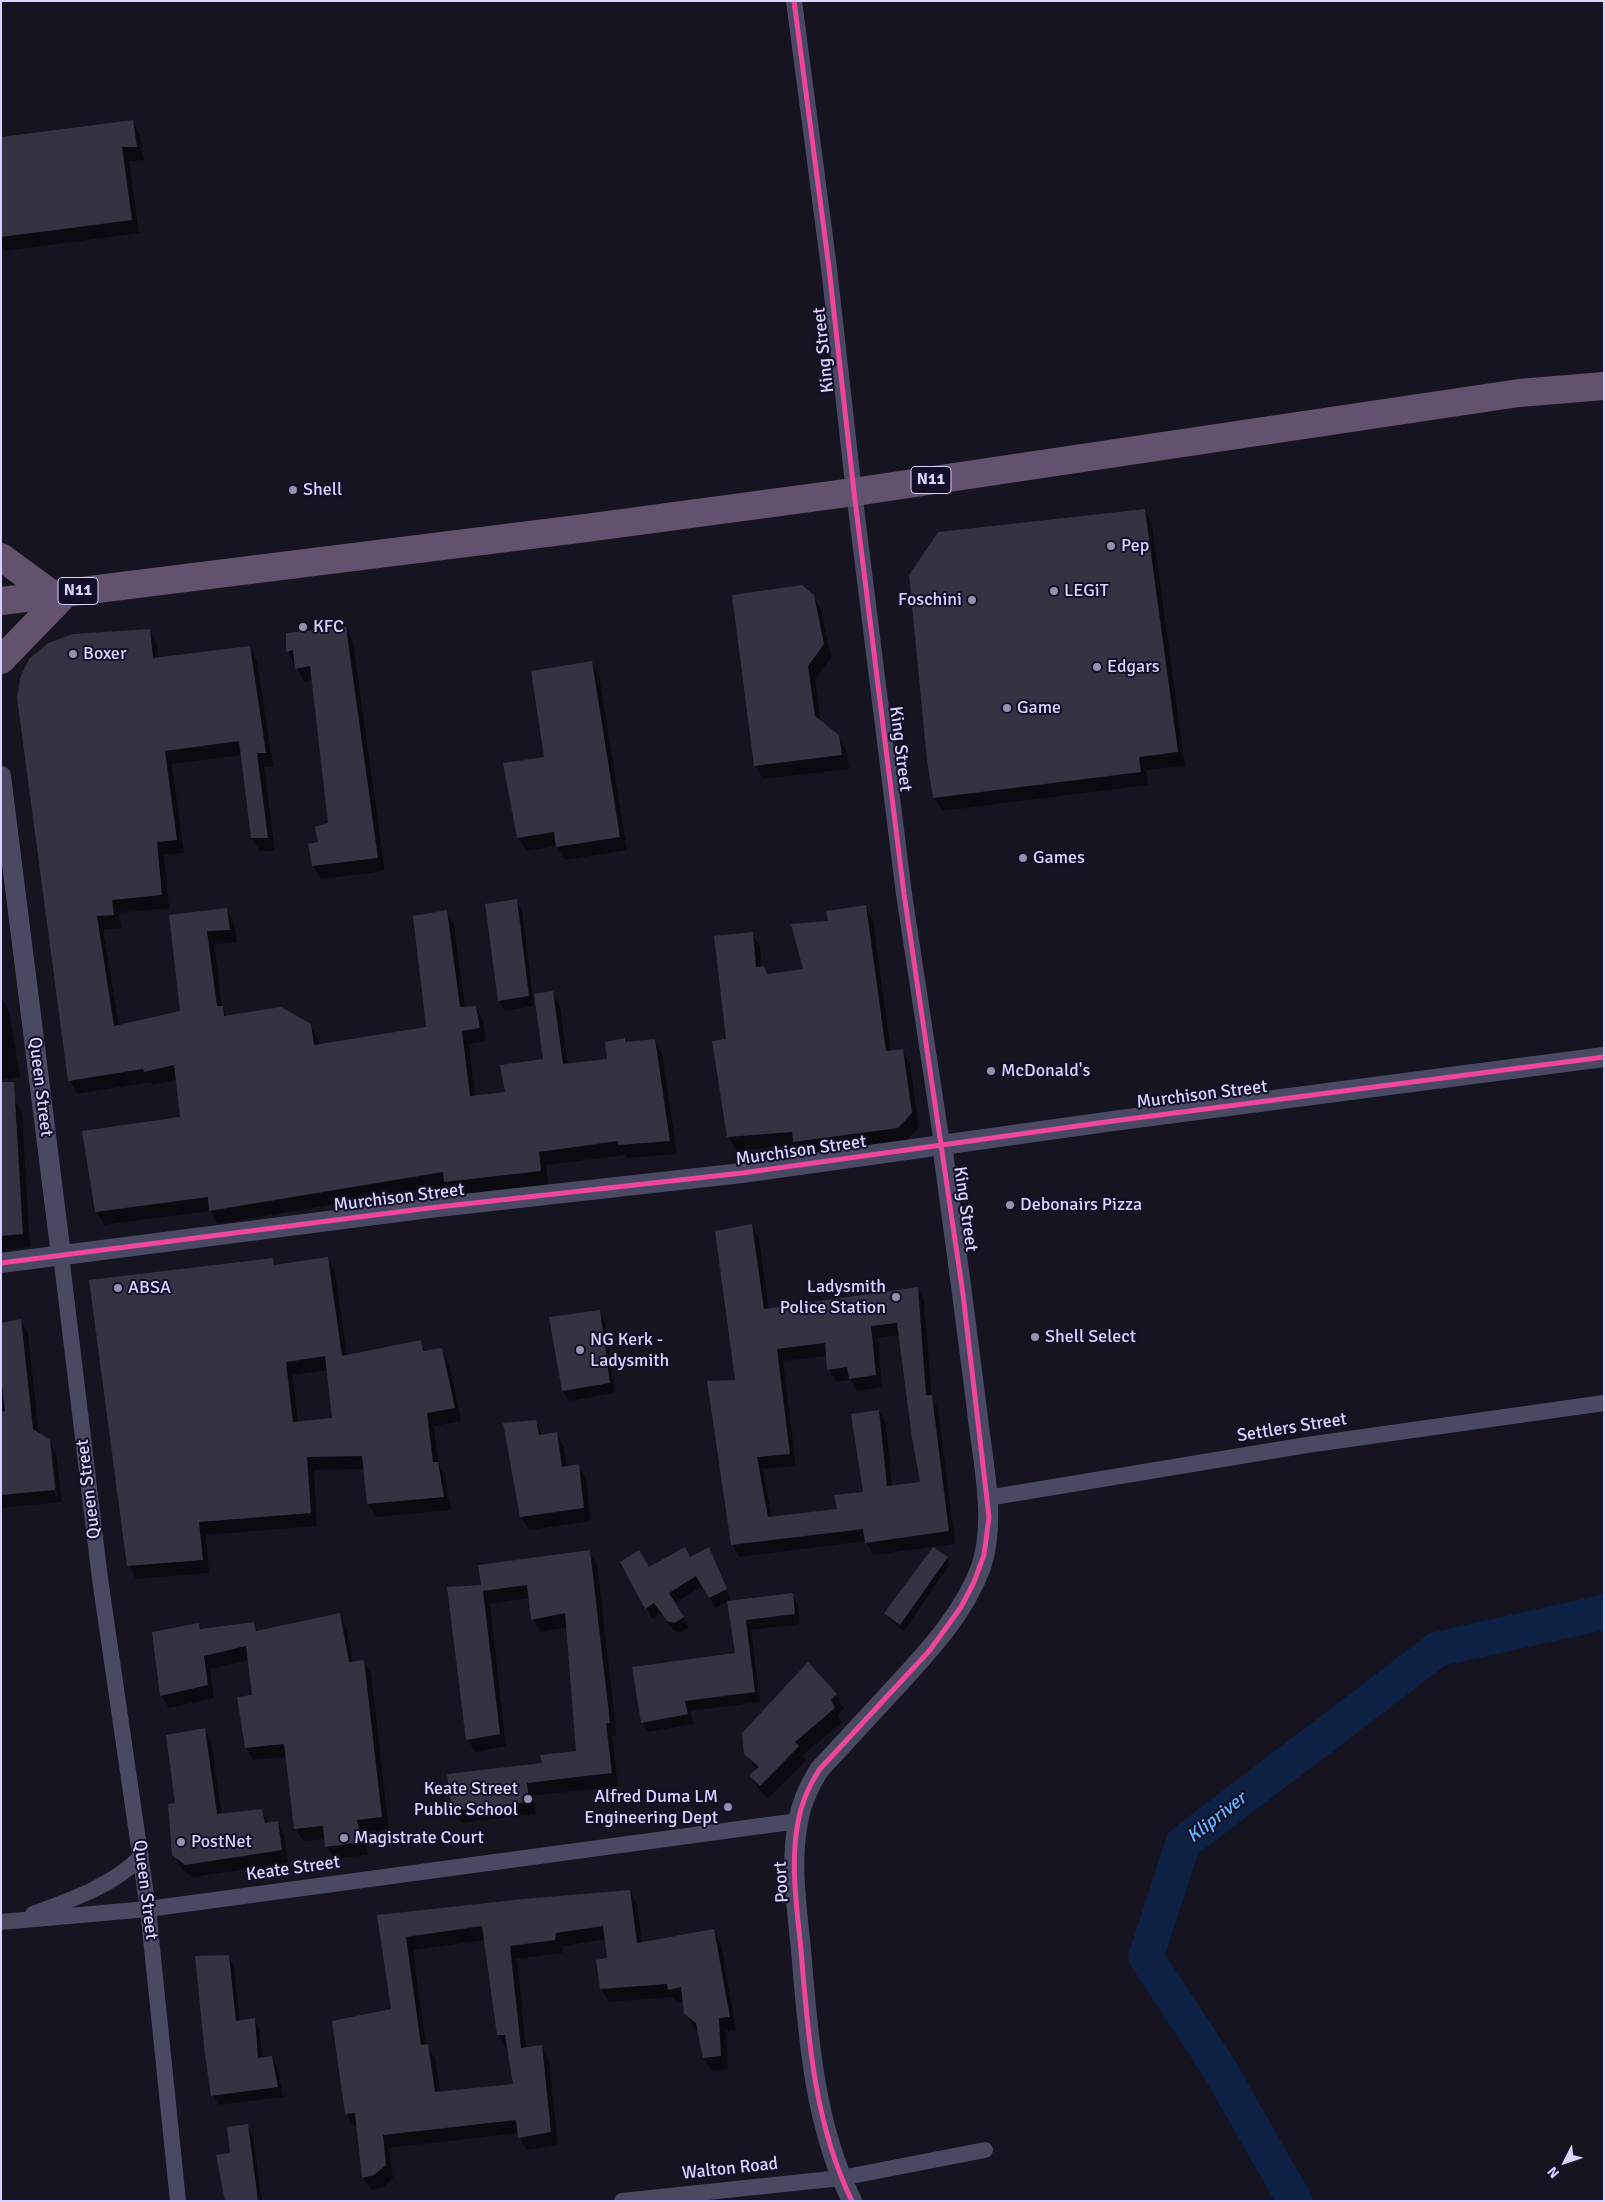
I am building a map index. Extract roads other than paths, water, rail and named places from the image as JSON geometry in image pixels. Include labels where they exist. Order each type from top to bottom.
[{"type":"highway","name":"N11","points":[[1,602],[854,492],[1518,393],[1604,386]]},
{"type":"highway","points":[[1,557],[59,594],[1,660]]},
{"type":"street","name":"King Street","points":[[794,1],[830,278],[854,492],[904,894],[942,1144],[987,1498]]},
{"type":"street","name":"Queen Street","points":[[1,776],[62,1255],[100,1579],[148,1909],[178,2201]]},
{"type":"street","name":"Murchison Street","points":[[1,1263],[429,1208],[742,1174],[942,1144],[1604,1057]]},
{"type":"street","name":"Settlers Street","points":[[987,1498],[1307,1445],[1604,1404]]},
{"type":"street","name":"Poort","points":[[852,2201],[841,2178],[820,2109],[805,2000],[794,1859],[798,1821],[808,1788],[819,1770],[930,1650],[961,1607],[977,1575],[988,1539],[987,1498]]},
{"type":"street","name":"Keate Street","points":[[7,1922],[148,1909],[798,1821]]},
{"type":"street","points":[[7,1922],[93,1890],[112,1880],[141,1857]]},
{"type":"street","name":"Walton Road","points":[[622,2201],[841,2178],[985,2150]]},
{"type":"waterway","name":"Klipriver","points":[[1295,2201],[1217,2065],[1146,1957],[1183,1843],[1438,1649],[1604,1612]]},
{"type":"place","name":"Shell","points":[[293,490]]},
{"type":"place","name":"Pep","points":[[1111,546]]},
{"type":"place","name":"LEGiT","points":[[1054,591]]},
{"type":"place","name":"Foschini","points":[[972,600]]},
{"type":"place","name":"KFC","points":[[303,627]]},
{"type":"place","name":"Boxer","points":[[73,654]]},
{"type":"place","name":"Edgars","points":[[1097,667]]},
{"type":"place","name":"Game","points":[[1007,708]]},
{"type":"place","name":"Games","points":[[1023,858]]},
{"type":"place","name":"McDonald's","points":[[991,1071]]},
{"type":"place","name":"Debonairs Pizza","points":[[1010,1205]]},
{"type":"place","name":"ABSA","points":[[118,1288]]},
{"type":"place","name":"Ladysmith Police Station","points":[[896,1297]]},
{"type":"place","name":"Shell Select","points":[[1035,1337]]},
{"type":"place","name":"NG Kerk - Ladysmith","points":[[580,1350]]},
{"type":"place","name":"Keate Street Public School","points":[[528,1799]]},
{"type":"place","name":"Alfred Duma LM Engineering Dept","points":[[728,1807]]},
{"type":"place","name":"Magistrate Court","points":[[344,1838]]},
{"type":"place","name":"PostNet","points":[[181,1842]]}]
